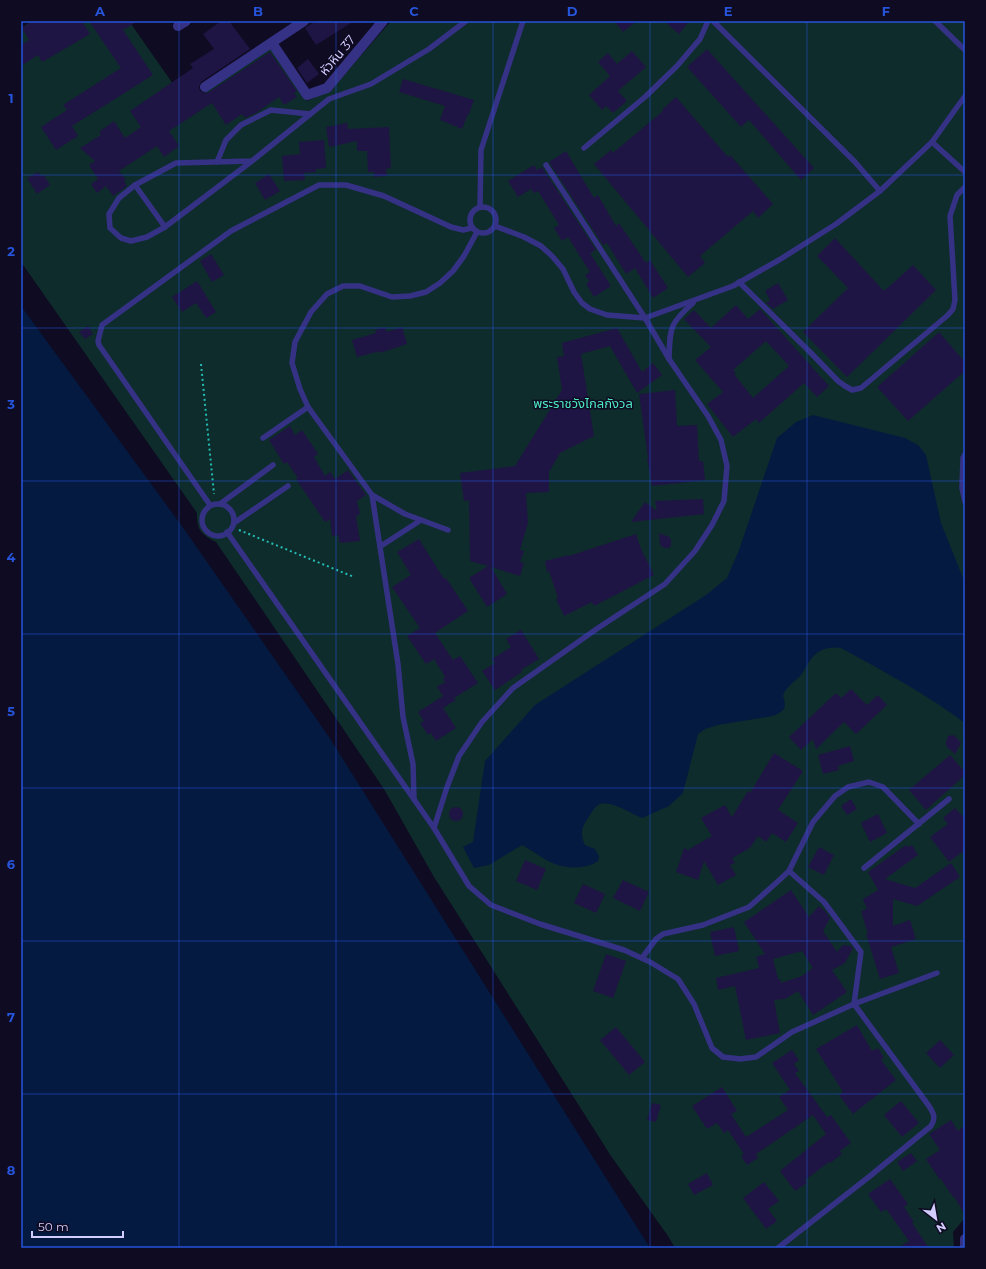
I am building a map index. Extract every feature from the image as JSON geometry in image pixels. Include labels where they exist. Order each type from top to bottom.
[{"type":"street","points":[[205,87],[304,21]]},
{"type":"street","name":"หัวหิน 37","points":[[272,43],[307,95],[327,88],[383,21]]},
{"type":"street","points":[[965,1239],[965,1248]]},
{"type":"lane","points":[[252,161],[176,163],[135,185],[118,198],[109,214],[110,228],[121,238],[131,242],[147,237],[165,227],[252,161],[329,98],[371,84],[430,48],[466,21]]},
{"type":"lane","points":[[480,207],[481,150],[523,21]]},
{"type":"lane","points":[[584,148],[645,97],[677,66],[700,39],[708,21]]},
{"type":"lane","points":[[713,21],[855,162],[880,191]]},
{"type":"lane","points":[[935,21],[965,50]]},
{"type":"lane","points":[[495,226],[524,237],[541,246],[563,269],[574,292],[582,303],[590,309],[607,315],[645,318],[694,301],[739,282],[780,260],[836,224],[880,191],[932,142],[965,96]]},
{"type":"lane","points":[[218,162],[226,140],[241,124],[271,110],[310,114]]},
{"type":"lane","points":[[932,142],[965,172]]},
{"type":"lane","points":[[434,828],[459,756],[482,722],[513,688],[598,628],[665,584],[695,551],[712,525],[724,501],[727,466],[721,440],[708,416],[669,359],[645,318],[546,164]]},
{"type":"lane","points":[[135,185],[165,227]]},
{"type":"lane","points":[[233,525],[233,514],[230,509],[226,505],[215,504],[99,345],[98,341],[102,325],[232,231],[319,185],[346,185],[384,196],[451,227],[463,230],[472,228]]},
{"type":"lane","points":[[739,282],[838,381],[852,390],[861,388],[948,315],[953,309],[955,300],[950,216],[957,195],[965,187]]},
{"type":"lane","points":[[480,207],[486,207],[493,212],[497,219],[495,226],[489,233],[485,234],[477,232],[472,228],[470,222],[472,214],[480,207]]},
{"type":"lane","points":[[448,530],[405,514],[372,495],[308,407],[300,389],[292,363],[295,342],[311,312],[327,294],[343,286],[360,286],[392,297],[410,296],[426,292],[440,283],[453,271],[464,256],[477,232]]},
{"type":"lane","points":[[669,359],[671,329],[677,317],[694,301]]},
{"type":"lane","points":[[263,438],[308,407]]},
{"type":"lane","points":[[965,454],[963,458],[962,488],[965,502]]},
{"type":"lane","points":[[273,465],[215,504],[205,509],[201,519],[205,530],[215,536],[220,536],[228,532],[233,525],[288,486]]},
{"type":"lane","points":[[372,495],[398,664],[403,717],[412,764],[414,799]]},
{"type":"lane","points":[[381,546],[420,520]]},
{"type":"lane","points":[[228,532],[434,828],[469,886],[491,905],[540,924],[624,950],[642,958],[678,979],[694,1004],[712,1048],[723,1057],[740,1059],[756,1056],[792,1032],[854,1004],[937,973]]},
{"type":"lane","points":[[642,958],[656,940],[663,934],[703,925],[749,907],[789,870],[813,822],[835,796],[848,787],[869,782],[883,787],[919,824]]},
{"type":"lane","points":[[864,868],[949,799]]},
{"type":"lane","points":[[778,1248],[931,1126],[934,1120],[934,1114],[929,1106],[854,1004],[861,952],[824,902],[789,870]]},
{"type":"path","points":[[201,364],[215,504]]},
{"type":"path","points":[[233,525],[354,577]]},
{"type":"green space","name":"พระราชวังไกลกังวล","points":[[32,21],[129,21],[187,104],[271,48],[307,101],[331,90],[391,21],[965,21],[965,1218],[953,1232],[954,1248],[675,1248],[611,1156],[434,877],[384,789],[216,542],[207,537],[201,531],[198,524],[197,513],[21,262],[21,28]]},
{"type":"water","points":[[21,306],[184,529],[329,737],[650,1248],[21,1248]]},
{"type":"water","points":[[813,415],[905,438],[918,445],[926,455],[941,523],[965,583],[965,723],[920,693],[841,648],[832,647],[824,649],[814,656],[801,675],[787,689],[783,696],[785,706],[782,711],[773,716],[718,725],[705,729],[698,734],[683,793],[669,806],[642,818],[609,804],[604,803],[596,806],[582,831],[582,838],[585,845],[595,849],[599,856],[598,861],[594,864],[583,867],[560,866],[522,845],[489,865],[474,868],[463,847],[473,842],[485,761],[535,705],[706,595],[727,578],[739,550],[777,438],[796,422]]},
{"type":"building","points":[[33,21],[82,21],[90,34],[42,62],[38,55],[21,66],[21,45],[29,40],[22,28]]},
{"type":"building","points":[[89,21],[138,21],[123,30],[153,75],[72,126],[78,136],[56,150],[41,127],[67,110],[63,105],[121,68]]},
{"type":"building","points":[[221,21],[229,21],[250,49],[201,82],[199,87],[200,91],[205,93],[209,92],[270,52],[297,91],[294,93],[297,97],[284,105],[279,97],[256,113],[245,118],[242,114],[226,125],[212,103],[169,131],[179,146],[164,157],[157,146],[119,171],[126,180],[124,181],[127,186],[113,196],[106,186],[97,193],[91,184],[98,179],[89,165],[95,161],[80,148],[101,135],[99,132],[114,121],[125,138],[141,127],[130,111],[193,68],[190,64],[214,49],[203,34]]},
{"type":"building","points":[[316,21],[354,21],[316,45],[305,28]]},
{"type":"building","points":[[614,21],[637,21],[623,32]]},
{"type":"building","points":[[664,21],[689,21],[679,34]]},
{"type":"building","points":[[707,49],[814,168],[801,180],[749,120],[741,127],[687,67]]},
{"type":"building","points":[[632,51],[646,67],[618,91],[627,101],[613,113],[606,106],[602,110],[589,95],[610,76],[598,62],[608,53],[617,64]]},
{"type":"building","points":[[308,59],[319,74],[307,83],[297,68]]},
{"type":"building","points":[[403,79],[474,100],[462,129],[440,120],[445,106],[399,92]]},
{"type":"building","points":[[676,97],[728,157],[730,155],[773,204],[758,218],[753,211],[700,256],[705,263],[688,277],[594,164],[611,150],[613,153],[663,111],[662,110]]},
{"type":"building","points":[[347,123],[348,129],[389,127],[391,168],[386,169],[387,176],[374,177],[374,172],[368,172],[367,151],[357,151],[357,141],[329,147],[326,127]]},
{"type":"building","points":[[324,140],[326,168],[316,169],[316,172],[304,173],[305,180],[284,181],[282,156],[300,154],[299,142]]},
{"type":"building","points":[[566,151],[594,198],[598,195],[616,226],[619,223],[646,263],[650,260],[668,288],[653,298],[635,268],[626,274],[607,243],[603,245],[549,162]]},
{"type":"building","points":[[534,165],[537,170],[542,167],[596,250],[590,253],[611,286],[594,297],[586,284],[589,281],[585,275],[590,272],[568,237],[562,241],[554,228],[559,225],[538,191],[534,193],[531,189],[518,197],[508,181]]},
{"type":"building","points":[[38,172],[41,176],[44,175],[50,185],[37,194],[27,178]]},
{"type":"building","points":[[269,174],[280,191],[265,200],[255,183]]},
{"type":"building","points":[[835,238],[884,291],[913,265],[936,290],[847,377],[803,332],[848,288],[817,256]]},
{"type":"building","points":[[211,254],[224,275],[212,282],[200,261]]},
{"type":"building","points":[[197,281],[216,312],[206,318],[196,303],[182,312],[172,297]]},
{"type":"building","points":[[778,283],[788,300],[773,309],[766,303],[770,300],[765,291]]},
{"type":"building","points":[[736,305],[748,319],[760,309],[829,386],[817,397],[804,383],[759,423],[756,419],[733,437],[707,404],[723,392],[695,360],[711,347],[684,319],[694,310],[711,328]],"holes":[[[766,341],[789,366],[753,398],[734,374],[736,373],[733,370]]]},
{"type":"building","points":[[88,326],[93,334],[85,339],[79,332]]},
{"type":"building","points":[[385,327],[387,332],[402,327],[407,344],[380,353],[380,351],[357,357],[352,340],[376,333],[375,330]]},
{"type":"building","points":[[617,328],[642,372],[653,363],[662,375],[637,393],[610,346],[581,354],[594,436],[560,453],[549,472],[549,492],[526,493],[528,523],[520,550],[524,551],[520,562],[524,563],[520,576],[491,567],[507,594],[487,607],[469,578],[488,566],[470,561],[469,500],[464,501],[460,473],[515,466],[562,390],[557,357],[564,356],[562,343]]},
{"type":"building","points":[[939,332],[965,362],[965,371],[908,421],[877,387]]},
{"type":"building","points":[[675,390],[677,426],[697,425],[699,461],[703,461],[705,480],[652,486],[639,394]]},
{"type":"building","points":[[290,426],[295,435],[302,430],[318,454],[314,457],[325,476],[330,472],[335,479],[348,470],[366,495],[357,501],[360,514],[356,516],[360,541],[340,543],[338,535],[332,536],[330,519],[325,522],[296,479],[298,478],[287,462],[284,464],[269,440]]},
{"type":"building","points":[[703,499],[704,514],[631,522],[645,502],[657,511],[655,501]]},
{"type":"building","points":[[659,533],[671,539],[671,545],[669,548],[662,547],[660,545]]},
{"type":"building","points":[[636,534],[641,549],[654,575],[594,606],[592,602],[564,616],[556,599],[558,598],[549,571],[547,572],[545,561],[569,556]]},
{"type":"building","points":[[419,539],[444,579],[446,578],[468,611],[435,633],[453,660],[460,656],[478,683],[454,698],[456,700],[443,708],[456,728],[436,741],[431,733],[428,735],[420,723],[424,721],[418,712],[443,696],[437,687],[445,682],[443,679],[445,677],[434,659],[426,664],[407,636],[420,628],[392,587],[411,575],[397,552]]},
{"type":"building","points":[[521,630],[539,659],[521,670],[522,672],[495,690],[482,671],[495,663],[492,659],[511,647],[506,639]]},
{"type":"building","points":[[851,689],[867,705],[878,695],[887,705],[856,734],[844,722],[816,749],[813,739],[801,750],[789,737],[836,693],[841,698]]},
{"type":"building","points":[[954,735],[961,743],[955,754],[946,746],[948,736]]},
{"type":"building","points":[[850,746],[854,761],[838,766],[839,770],[823,774],[818,755]]},
{"type":"building","points":[[774,753],[803,771],[778,810],[798,823],[786,842],[772,833],[766,842],[758,836],[750,848],[732,858],[735,863],[730,865],[736,875],[718,885],[704,861],[698,880],[676,872],[684,848],[688,850],[712,836],[701,818],[725,805],[732,817],[748,791],[750,793]]},
{"type":"building","points":[[950,755],[965,772],[965,775],[926,810],[909,790]]},
{"type":"building","points":[[851,799],[857,809],[847,815],[841,806]]},
{"type":"building","points":[[456,807],[461,809],[463,814],[461,819],[456,821],[451,819],[449,814],[451,809]]},
{"type":"building","points":[[955,808],[965,819],[965,850],[949,862],[930,837],[948,824],[943,818]]},
{"type":"building","points":[[878,814],[887,833],[870,842],[861,823]]},
{"type":"building","points":[[906,845],[909,847],[912,845],[918,855],[885,879],[915,888],[951,863],[960,877],[917,906],[893,899],[893,926],[910,920],[916,939],[891,947],[899,973],[880,979],[866,934],[868,934],[861,911],[867,909],[863,899],[878,890],[868,872]]},
{"type":"building","points":[[819,847],[834,855],[824,875],[808,867]]},
{"type":"building","points":[[525,860],[546,869],[537,890],[516,881]]},
{"type":"building","points":[[623,880],[649,892],[640,911],[613,898]]},
{"type":"building","points":[[583,884],[605,894],[596,913],[574,903]]},
{"type":"building","points":[[791,890],[809,917],[819,906],[830,918],[823,931],[837,952],[843,945],[851,946],[853,948],[845,963],[832,970],[847,992],[813,1015],[798,991],[785,999],[774,1000],[780,1033],[746,1040],[735,986],[718,990],[716,978],[759,968],[756,957],[765,954],[744,922]],"holes":[[[802,951],[813,968],[802,976],[781,983],[780,979],[778,979],[773,959]]]},
{"type":"building","points":[[734,927],[739,951],[715,956],[710,932]]},
{"type":"building","points":[[606,954],[626,961],[613,998],[593,991]]},
{"type":"building","points":[[857,1025],[872,1051],[878,1048],[884,1058],[881,1060],[896,1080],[853,1114],[839,1095],[843,1092],[816,1049]]},
{"type":"building","points":[[616,1027],[645,1062],[629,1075],[600,1040]]},
{"type":"building","points":[[940,1040],[954,1055],[940,1068],[926,1053]]},
{"type":"building","points":[[792,1050],[799,1060],[794,1064],[799,1071],[795,1073],[827,1117],[831,1115],[851,1143],[840,1151],[842,1154],[805,1180],[807,1183],[795,1191],[780,1171],[826,1134],[813,1115],[756,1154],[758,1158],[747,1165],[741,1156],[744,1154],[728,1130],[724,1133],[717,1123],[707,1129],[692,1106],[722,1087],[737,1111],[731,1114],[746,1137],[788,1110],[779,1097],[790,1090],[772,1063]]},
{"type":"building","points":[[901,1101],[919,1123],[902,1137],[884,1115]]},
{"type":"building","points":[[652,1103],[661,1105],[656,1122],[647,1120]]},
{"type":"building","points":[[951,1120],[958,1131],[965,1125],[965,1215],[954,1196],[953,1197],[941,1179],[940,1180],[926,1159],[940,1150],[929,1134]]},
{"type":"building","points":[[911,1153],[917,1161],[903,1171],[897,1162]]},
{"type":"building","points":[[707,1173],[713,1185],[694,1195],[688,1184]]},
{"type":"building","points":[[890,1179],[908,1204],[904,1207],[914,1222],[912,1223],[929,1248],[898,1248],[909,1241],[886,1209],[881,1212],[868,1194]]},
{"type":"building","points":[[764,1182],[779,1201],[768,1209],[777,1221],[766,1229],[743,1198]]}]
